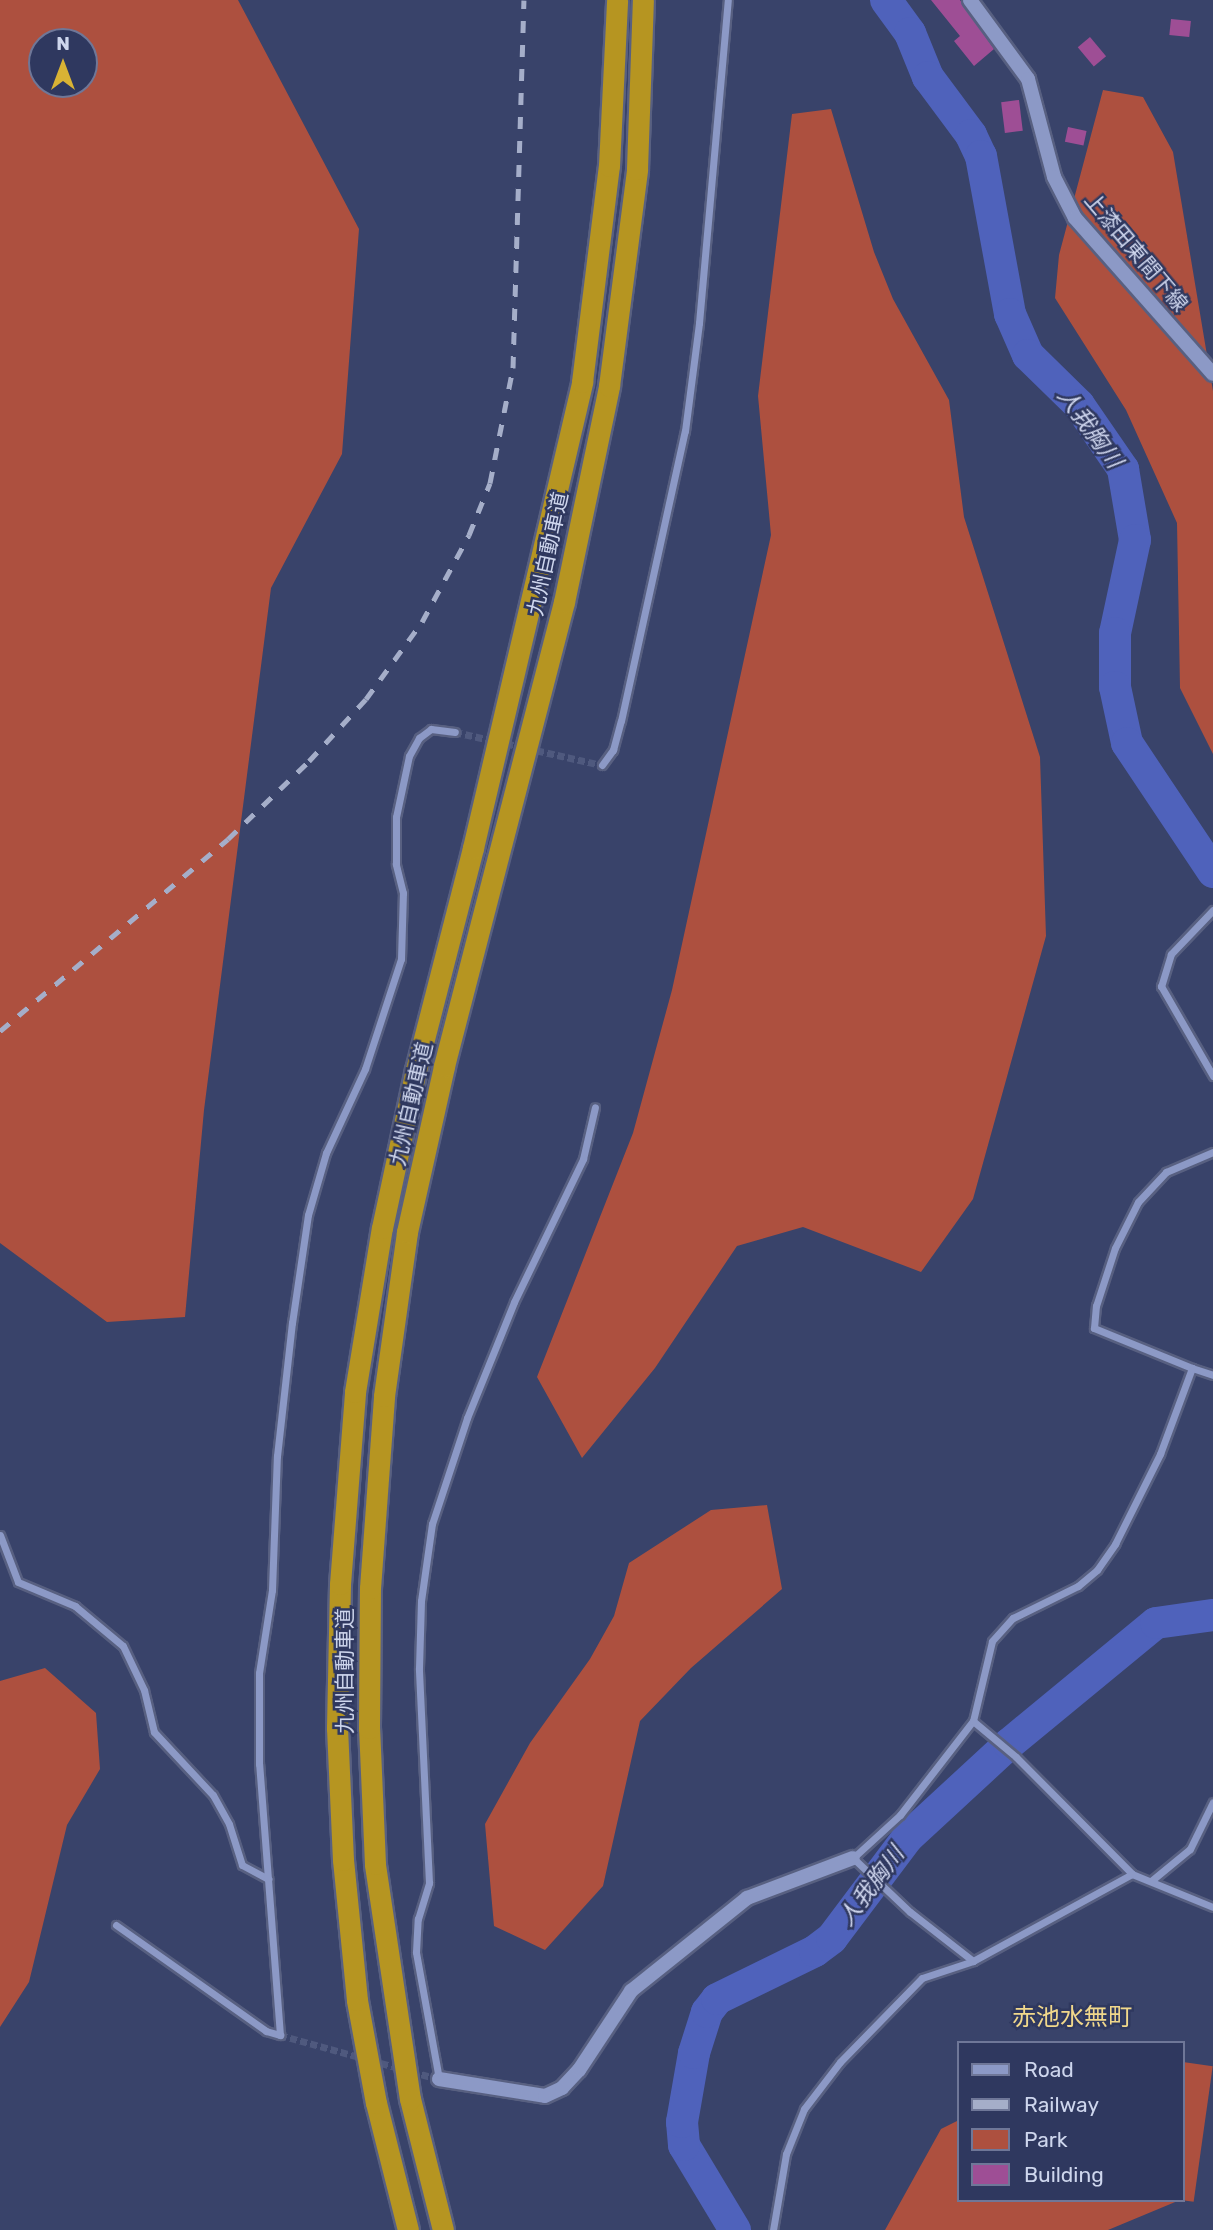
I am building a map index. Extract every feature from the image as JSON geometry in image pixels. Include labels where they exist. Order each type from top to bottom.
[{"type":"highway","name":"九州自動車道","points":[[408,2230],[364,2039],[343,1860],[337,1728],[340,1584],[355,1392],[382,1228],[416,1070],[474,848],[582,382],[609,166],[617,0]]},
{"type":"highway","name":"九州自動車道","points":[[443,2230],[410,2099],[375,1864],[369,1728],[370,1588],[384,1396],[407,1232],[444,1066],[564,602],[609,386],[637,169],[643,0]]},
{"type":"street","points":[[602,765],[613,750],[621,721],[685,431],[699,323],[728,0]]},
{"type":"street","name":"上漆田東間下線","points":[[970,0],[1028,79],[1054,177],[1075,218],[1213,374]]},
{"type":"street","points":[[116,1925],[266,2031],[280,2035],[259,1764],[259,1673],[272,1590],[277,1456],[308,1214],[326,1153],[365,1069],[401,959],[403,894],[396,864],[396,817],[410,756],[419,738],[431,729],[455,732]]},
{"type":"street","points":[[1213,911],[1171,954],[1161,986],[1213,1076]]},
{"type":"street","points":[[595,1107],[583,1159],[504,1328],[467,1418],[432,1524],[421,1601],[419,1668],[429,1883],[418,1919],[416,1952],[439,2079],[545,2096],[562,2088],[579,2070],[631,1991],[747,1898],[853,1858],[900,1815],[973,1721],[992,1642],[1013,1618],[1078,1586],[1115,1544],[1160,1454],[1192,1368]]},
{"type":"street","points":[[1213,1153],[1166,1172],[1138,1202],[1115,1248],[1096,1306],[1094,1328],[1213,1375]]},
{"type":"street","points":[[0,1535],[18,1582],[75,1606],[123,1646],[144,1690],[154,1732],[213,1795],[229,1824],[243,1865],[268,1879]]},
{"type":"street","points":[[973,1721],[1016,1757],[1132,1874],[1213,1907]]},
{"type":"street","points":[[1151,1881],[1190,1849],[1213,1802]]},
{"type":"street","points":[[853,1858],[910,1912],[972,1961]]},
{"type":"street","points":[[773,2230],[786,2154],[804,2109],[841,2062],[922,1978],[972,1961],[1132,1874]]},
{"type":"green space","points":[[0,0],[238,0],[359,229],[342,454],[271,588],[204,1110],[185,1317],[107,1322],[0,1243]]},
{"type":"green space","points":[[1103,90],[1143,97],[1173,152],[1213,391],[1213,754],[1180,688],[1177,523],[1126,410],[1055,298],[1059,255]]},
{"type":"green space","points":[[831,109],[874,252],[893,299],[949,400],[964,517],[1040,757],[1046,936],[973,1199],[921,1272],[803,1227],[737,1246],[655,1368],[582,1458],[537,1377],[633,1133],[672,990],[771,535],[758,396],[792,114]]},
{"type":"green space","points":[[767,1505],[782,1589],[691,1668],[640,1721],[603,1886],[545,1950],[494,1926],[485,1824],[530,1743],[590,1659],[614,1616],[629,1563],[711,1510]]},
{"type":"green space","points":[[45,1668],[96,1713],[100,1769],[67,1825],[29,1982],[0,2027],[0,1681]]},
{"type":"green space","points":[[1185,2062],[1213,2066],[1194,2202],[1185,2201]]},
{"type":"green space","points":[[958,2120],[958,2202],[1175,2202],[1108,2230],[885,2230],[941,2129]]},
{"type":"building","points":[[931,0],[960,0],[994,49],[974,66],[954,41],[960,36]]},
{"type":"building","points":[[1171,19],[1191,21],[1189,37],[1169,35]]},
{"type":"building","points":[[1090,37],[1106,56],[1094,66],[1078,47]]},
{"type":"building","points":[[1019,100],[1023,131],[1005,133],[1001,102]]},
{"type":"building","points":[[1068,127],[1087,131],[1083,146],[1065,142]]},
{"type":"waterway","name":"人我胸川","points":[[886,0],[910,33],[928,77],[971,135],[981,156],[1010,314],[1028,355],[1079,405],[1123,469],[1135,540],[1115,633],[1115,687],[1127,743],[1213,872]]},
{"type":"waterway","name":"人我胸川","points":[[735,2230],[684,2145],[682,2122],[694,2053],[707,2012],[717,1999],[815,1951],[832,1938],[907,1838],[1009,1744],[1156,1623],[1213,1615]]},
{"type":"tunnel","points":[[455,732],[602,765]]},
{"type":"tunnel","points":[[280,2035],[439,2079]]},
{"type":"railway","points":[[0,1031],[228,839],[309,761],[366,699],[422,622],[469,535],[490,483],[513,368],[524,0]]},
{"type":"district","name":"赤池水無町","points":[[1072,2018]]}]
